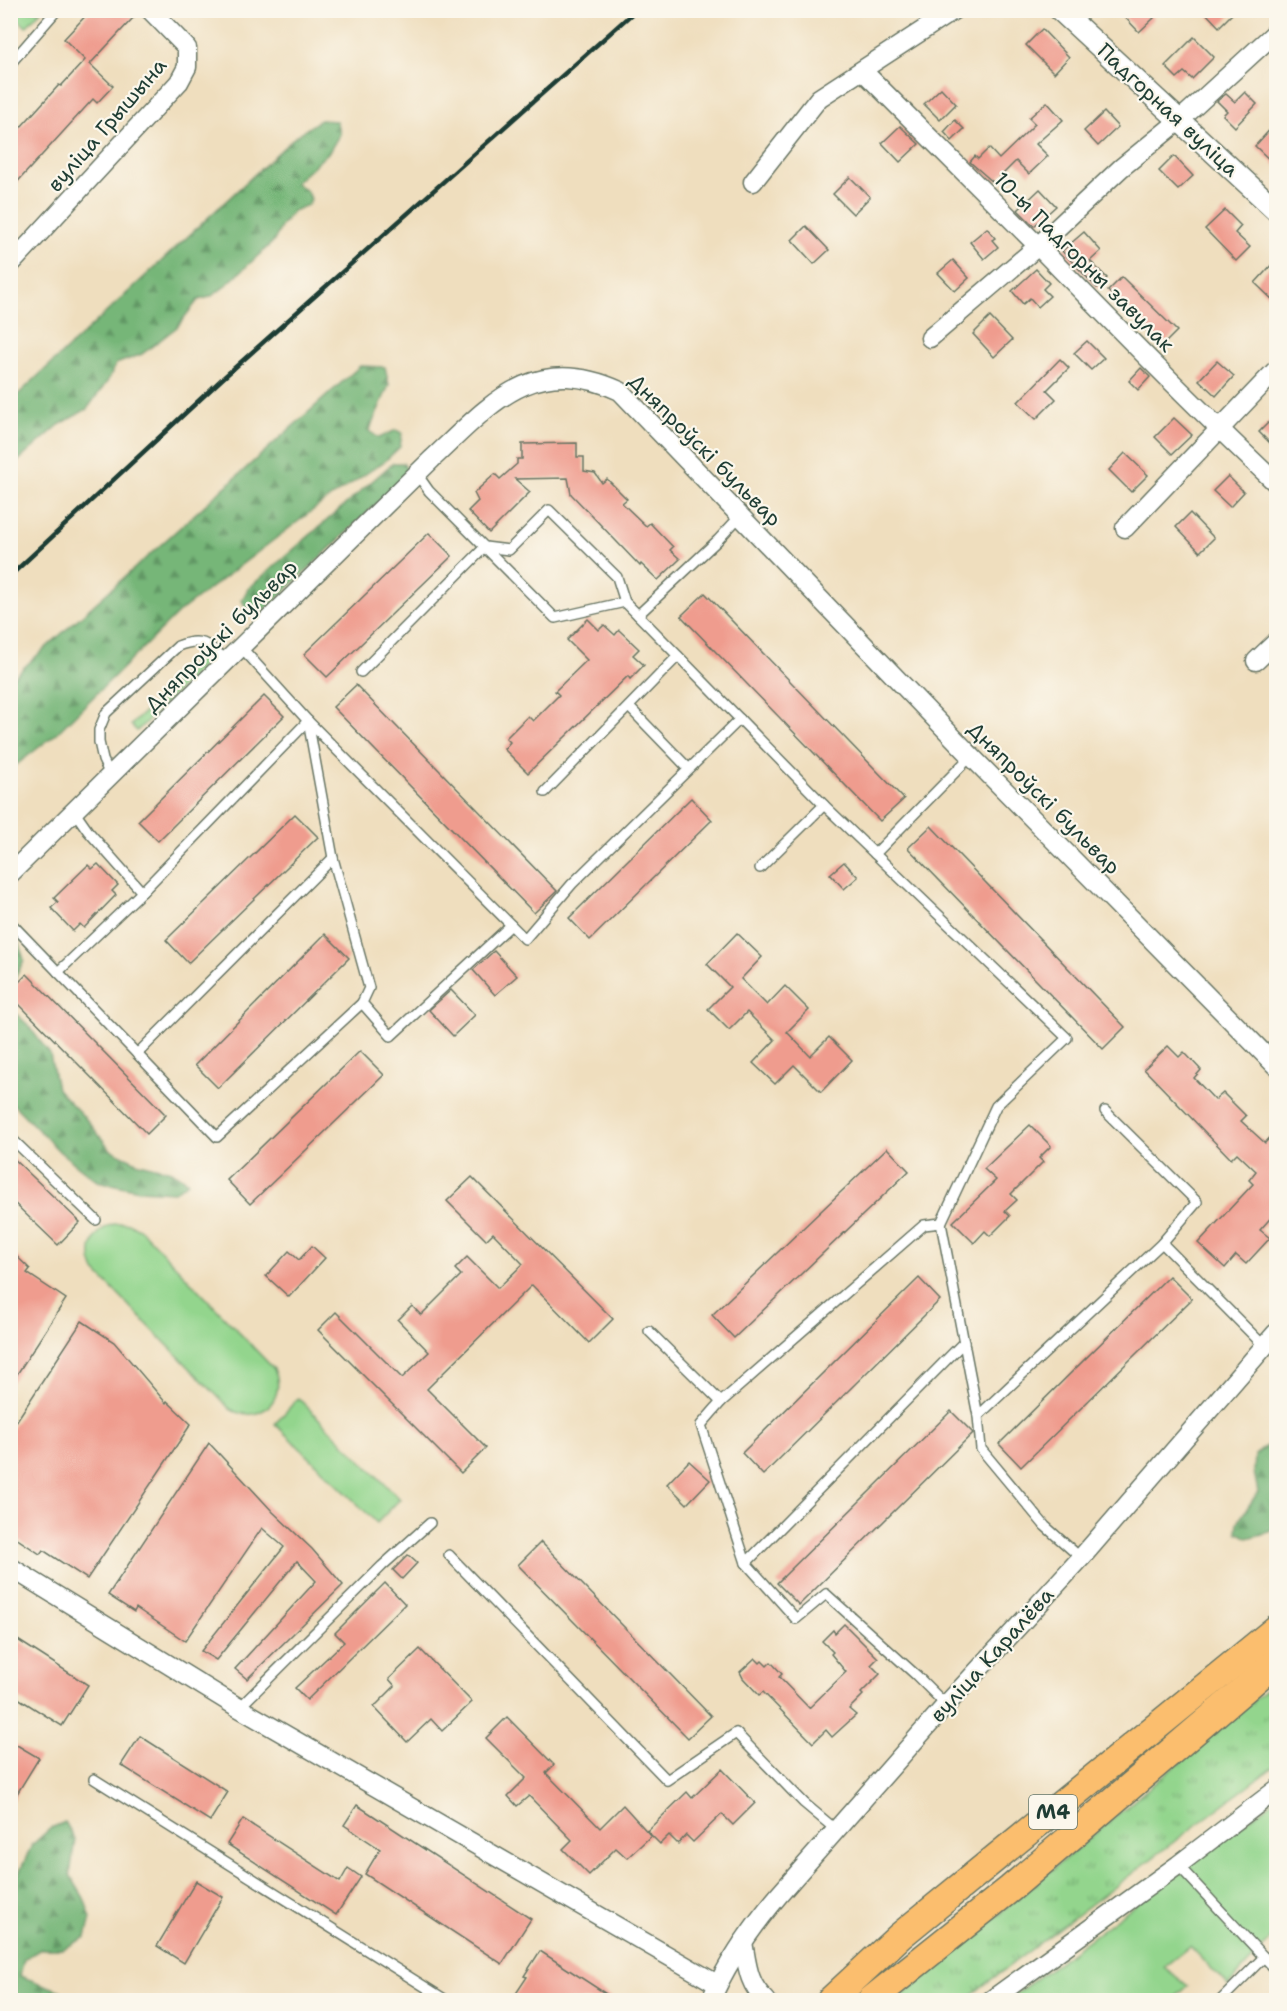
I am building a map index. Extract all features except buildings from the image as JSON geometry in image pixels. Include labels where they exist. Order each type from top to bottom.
[{"type":"main road","name":"М4","points":[[831,2001],[900,1936],[1276,1629]]},
{"type":"main road","name":"М4","points":[[871,2001],[1019,1881],[1276,1662]]},
{"type":"street","name":"вуліца Грышына","points":[[10,265],[179,82],[188,67],[187,48],[150,10]]},
{"type":"street","points":[[753,182],[819,98],[954,10]]},
{"type":"street","name":"Падгорная вуліца","points":[[1060,10],[1276,210]]},
{"type":"street","points":[[930,338],[1038,246],[1121,168],[1180,120],[1276,32]]},
{"type":"street","name":"10-ы Падгорны завулак","points":[[862,71],[1038,246],[1092,304],[1276,483]]},
{"type":"street","points":[[1125,528],[1276,370]]},
{"type":"street","name":"Дняпроўскі бульвар","points":[[10,874],[417,474],[492,404],[525,384],[567,376],[601,382],[620,392],[971,756],[1276,1066]]},
{"type":"street","points":[[1256,661],[1276,642]]},
{"type":"street","name":"вуліца Каралёва","points":[[714,1992],[755,1924],[835,1829],[1080,1558],[1271,1340]]},
{"type":"street","points":[[10,1567],[239,1708],[714,1992]]},
{"type":"street","points":[[992,2001],[1178,1866],[1276,1790]]},
{"type":"street","points":[[743,1942],[749,1976],[759,1995],[766,2001]]},
{"type":"lane","points":[[10,64],[57,10]]},
{"type":"lane","points":[[417,474],[429,491],[555,618],[625,602]]},
{"type":"lane","points":[[485,547],[509,550],[549,510],[617,577],[625,602],[824,805],[1067,1038],[996,1106],[941,1223],[978,1416],[981,1449],[1045,1526],[1080,1558]]},
{"type":"lane","points":[[638,615],[718,540],[740,516]]},
{"type":"lane","points":[[361,672],[485,547]]},
{"type":"lane","points":[[111,777],[103,760],[99,742],[99,730],[106,713],[178,646],[191,641],[202,642],[227,661]]},
{"type":"lane","points":[[241,647],[308,721],[525,939],[572,884],[740,719]]},
{"type":"lane","points":[[545,792],[678,656]]},
{"type":"lane","points":[[629,707],[688,768]]},
{"type":"lane","points":[[10,922],[217,1137],[362,1003],[369,988],[333,858],[308,721]]},
{"type":"lane","points":[[58,972],[142,892],[308,721]]},
{"type":"lane","points":[[875,854],[971,756]]},
{"type":"lane","points":[[760,868],[824,805]]},
{"type":"lane","points":[[74,811],[88,831],[142,892]]},
{"type":"lane","points":[[137,1054],[333,858]]},
{"type":"lane","points":[[362,1003],[391,1036],[511,925]]},
{"type":"lane","points":[[978,1416],[1162,1243],[1197,1202],[1105,1111]]},
{"type":"lane","points":[[10,1137],[96,1220]]},
{"type":"lane","points":[[941,1223],[924,1225],[721,1402],[701,1425],[746,1563],[796,1619],[826,1594],[916,1675],[945,1705]]},
{"type":"lane","points":[[1162,1243],[1271,1340]]},
{"type":"lane","points":[[649,1331],[721,1402]]},
{"type":"lane","points":[[746,1563],[964,1342]]},
{"type":"lane","points":[[239,1708],[382,1566],[429,1523]]},
{"type":"lane","points":[[449,1556],[667,1780],[736,1733],[804,1803],[835,1829]]},
{"type":"lane","points":[[94,1779],[446,2001]]},
{"type":"lane","points":[[1178,1866],[1276,1970]]},
{"type":"lane","points":[[1221,2001],[1264,1956]]},
{"type":"green space","points":[[11,10],[41,11],[26,27]]},
{"type":"green space","points":[[320,120],[336,121],[340,134],[329,152],[295,183],[306,190],[311,199],[308,205],[293,211],[282,225],[274,241],[223,288],[210,297],[198,300],[177,327],[142,354],[116,364],[107,382],[87,409],[59,425],[11,467],[11,401],[296,136]]},
{"type":"green space","points":[[360,366],[385,367],[389,385],[369,431],[379,438],[396,430],[402,433],[400,447],[385,461],[321,504],[179,612],[56,734],[11,769],[11,679]]},
{"type":"green space","points":[[393,463],[403,463],[409,473],[261,614],[248,613],[242,600],[248,589]]},
{"type":"green space","points":[[202,657],[205,664],[137,731],[131,725]]},
{"type":"green space","points":[[10,931],[19,944],[24,960],[14,980],[12,1010],[27,1024],[50,1054],[57,1089],[86,1119],[111,1150],[139,1163],[171,1171],[188,1182],[174,1192],[139,1190],[97,1181],[60,1152],[11,1102]]},
{"type":"green space","points":[[121,1223],[130,1224],[141,1230],[274,1369],[277,1390],[268,1407],[251,1414],[230,1409],[95,1271],[91,1254],[95,1239],[105,1228]]},
{"type":"green space","points":[[298,1398],[400,1499],[377,1523],[275,1424]]},
{"type":"green space","points":[[1276,1441],[1276,1525],[1269,1532],[1248,1538],[1237,1532],[1238,1522],[1258,1492],[1254,1472],[1255,1455]]},
{"type":"green space","points":[[1276,1681],[1276,1765],[964,2000],[897,2000]]},
{"type":"green space","points":[[1276,1799],[1276,1937],[1274,1935],[1228,1986],[1190,1946],[1164,1967],[1188,1986],[1172,2000],[1008,2000]]},
{"type":"green space","points":[[65,1822],[75,1839],[70,1875],[84,1898],[91,1918],[86,1937],[63,1949],[41,1949],[24,1959],[20,1976],[61,1991],[62,2000],[11,2000],[11,1890],[32,1845],[51,1828]]},
{"type":"railway","points":[[10,576],[222,379],[636,10]]}]
